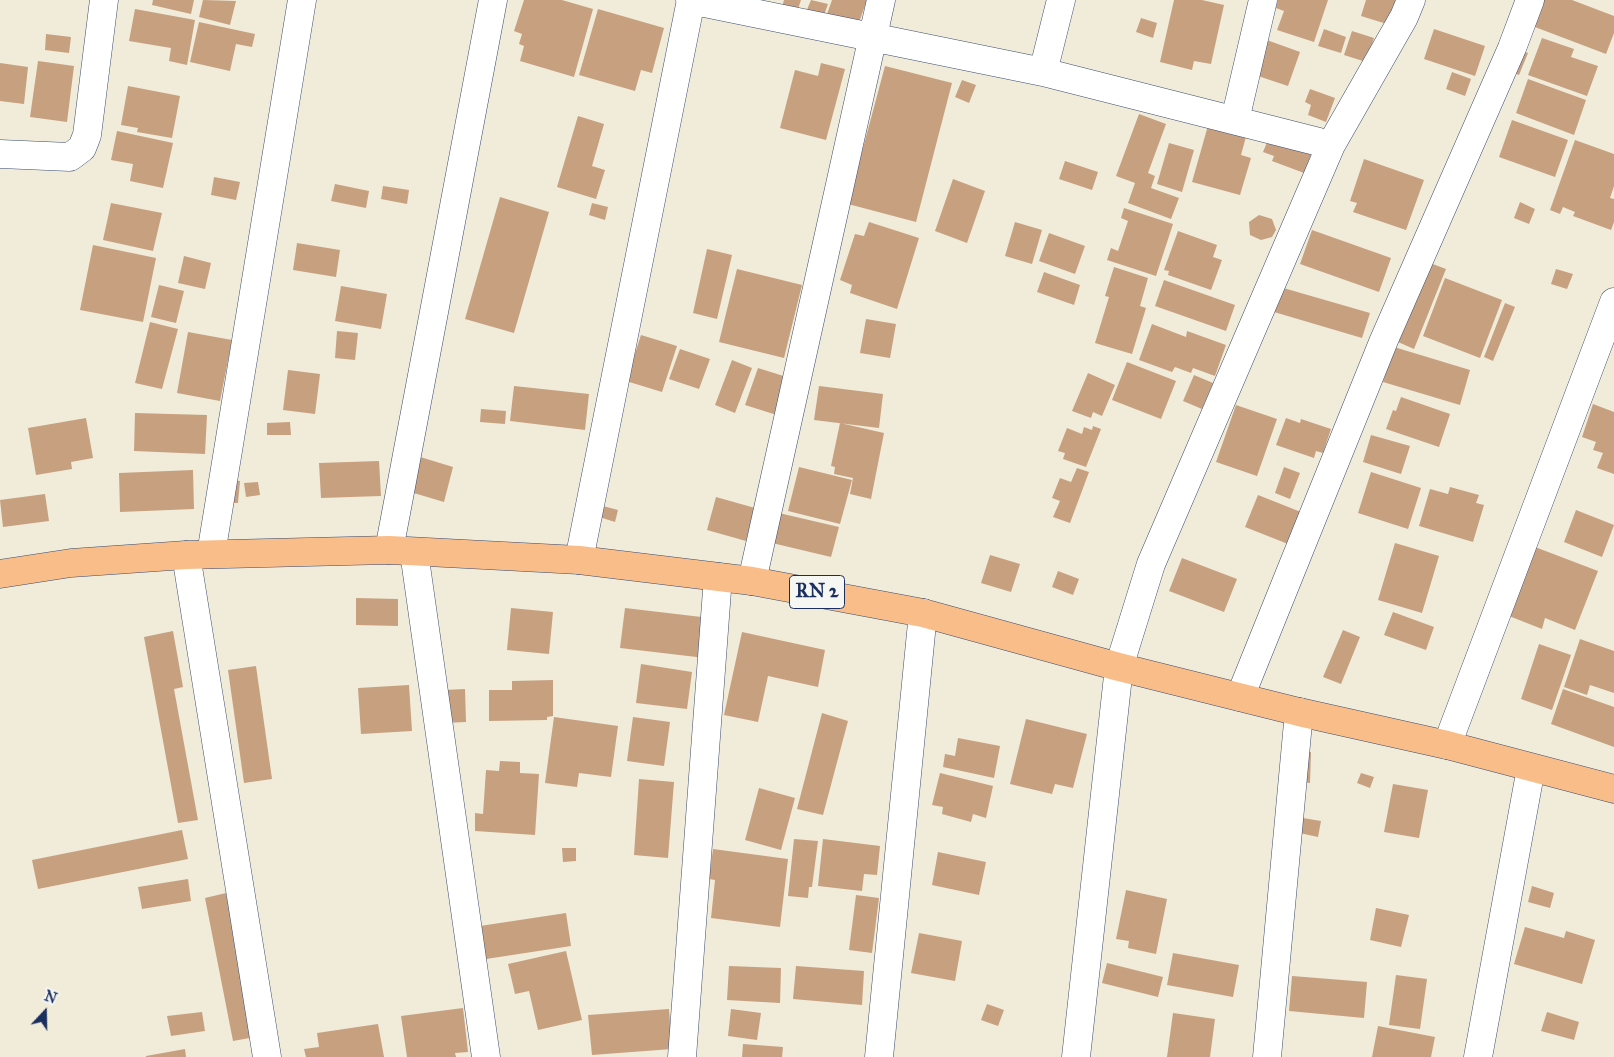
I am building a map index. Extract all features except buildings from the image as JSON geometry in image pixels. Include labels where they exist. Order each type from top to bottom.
[{"type":"highway","name":"RN 2","points":[[0,574],[71,563],[199,554],[402,551],[579,560],[752,581],[923,613],[1240,697],[1447,745],[1614,789]]},
{"type":"street","points":[[0,154],[70,157],[82,148],[87,135],[104,0]]},
{"type":"street","points":[[266,1057],[199,554],[302,0]]},
{"type":"street","points":[[486,1057],[402,551],[493,0]]},
{"type":"street","points":[[579,560],[691,0],[1043,72],[1331,144]]},
{"type":"street","points":[[752,581],[881,0]]},
{"type":"street","points":[[1043,72],[1061,0]]},
{"type":"street","points":[[1235,120],[1263,0]]},
{"type":"street","points":[[1076,1057],[1119,666],[1151,564],[1331,144],[1404,17],[1411,0]]},
{"type":"street","points":[[1240,697],[1384,340],[1512,48],[1530,0]]},
{"type":"street","points":[[1447,745],[1614,302]]},
{"type":"street","points":[[682,1057],[718,578]]},
{"type":"street","points":[[879,1057],[923,613]]},
{"type":"street","points":[[1266,1057],[1299,712]]},
{"type":"street","points":[[1478,1057],[1531,768]]}]
